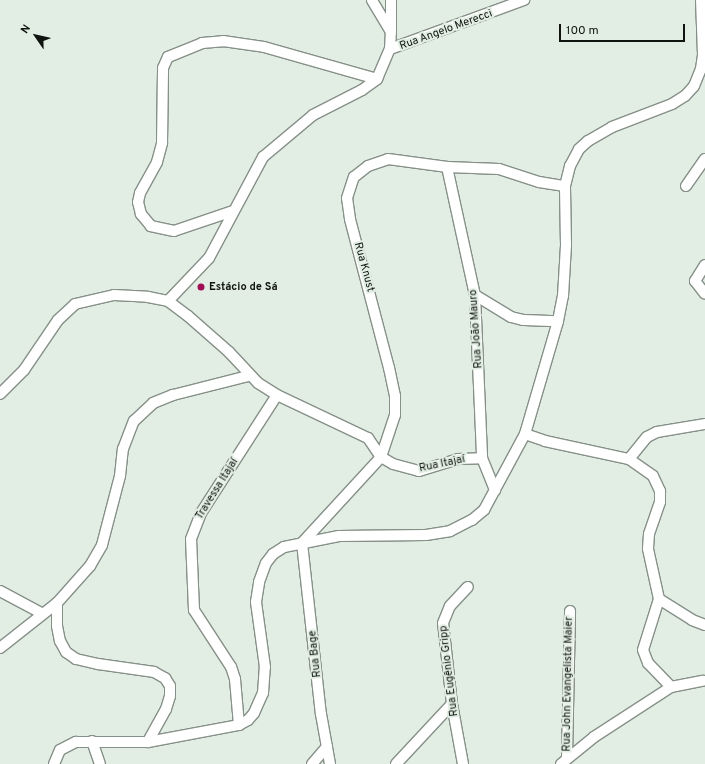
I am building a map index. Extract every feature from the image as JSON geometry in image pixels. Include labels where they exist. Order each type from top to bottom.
[{"type":"street","points":[[372,0],[391,32]]},
{"type":"street","points":[[168,301],[209,258],[263,157],[283,138],[313,115],[362,90],[377,79],[390,49],[391,0]]},
{"type":"street","name":"Rua Angelo Merecci","points":[[390,49],[524,0]]},
{"type":"street","points":[[54,764],[60,750],[67,745],[92,741],[148,742],[239,725],[254,713],[263,693],[265,667],[256,602],[259,582],[266,563],[273,554],[284,547],[339,536],[426,535],[450,531],[472,520],[484,510],[525,434],[558,321],[563,296],[566,245],[565,186],[570,166],[579,149],[588,141],[612,127],[672,104],[685,96],[694,86],[701,69],[703,54],[701,0]]},
{"type":"street","points":[[233,211],[174,231],[151,226],[141,214],[138,202],[140,193],[157,162],[162,143],[162,68],[168,57],[202,43],[223,41],[264,47],[377,79]]},
{"type":"street","points":[[686,186],[705,159]]},
{"type":"street","name":"Rua Knust","points":[[302,543],[381,457],[396,415],[395,396],[361,255],[350,219],[349,189],[354,177],[368,166],[388,160],[447,167],[499,169],[539,182],[565,186]]},
{"type":"street","name":"Rua João Mauro","points":[[447,167],[475,295],[482,458],[495,491]]},
{"type":"street","points":[[702,291],[696,281],[705,265]]},
{"type":"street","points":[[0,394],[24,370],[58,320],[75,304],[114,295],[168,301],[214,338],[248,376],[277,395],[365,436],[372,441],[381,457]]},
{"type":"street","points":[[475,295],[511,317],[524,320],[558,321]]},
{"type":"street","points":[[0,648],[41,613],[57,603],[90,566],[102,544],[120,476],[123,449],[134,421],[153,403],[173,395],[248,376]]},
{"type":"street","name":"Travessa Itajaí","points":[[239,725],[235,679],[231,667],[200,624],[194,610],[191,539],[201,513],[277,395]]},
{"type":"street","points":[[629,459],[647,437],[657,432],[705,424]]},
{"type":"street","points":[[525,434],[545,442],[629,459],[654,476],[660,491],[648,549],[659,599],[643,650],[648,663],[671,688]]},
{"type":"street","name":"Rua Itajaí","points":[[381,457],[406,469],[419,471],[458,459],[482,458]]},
{"type":"street","name":"Rua Bage","points":[[302,543],[330,764]]},
{"type":"street","name":"Rua Eugênio Gripp","points":[[463,764],[452,704],[443,623],[450,606],[468,587]]},
{"type":"street","points":[[0,591],[41,613]]},
{"type":"street","points":[[659,599],[692,620],[705,625]]},
{"type":"street","points":[[57,603],[57,626],[60,641],[66,652],[76,659],[98,664],[154,672],[165,678],[170,686],[170,696],[166,709],[148,742]]},
{"type":"street","name":"Rua John Evangelista Maier","points":[[564,761],[570,611]]},
{"type":"street","name":"Rua John Evangelista Maier","points":[[564,761],[594,737],[671,688],[703,681]]},
{"type":"street","points":[[396,764],[452,704]]},
{"type":"street","points":[[92,741],[100,764]]},
{"type":"street","points":[[312,764],[327,747]]},
{"type":"place","name":"Estácio de Sá","points":[[201,287]]}]
